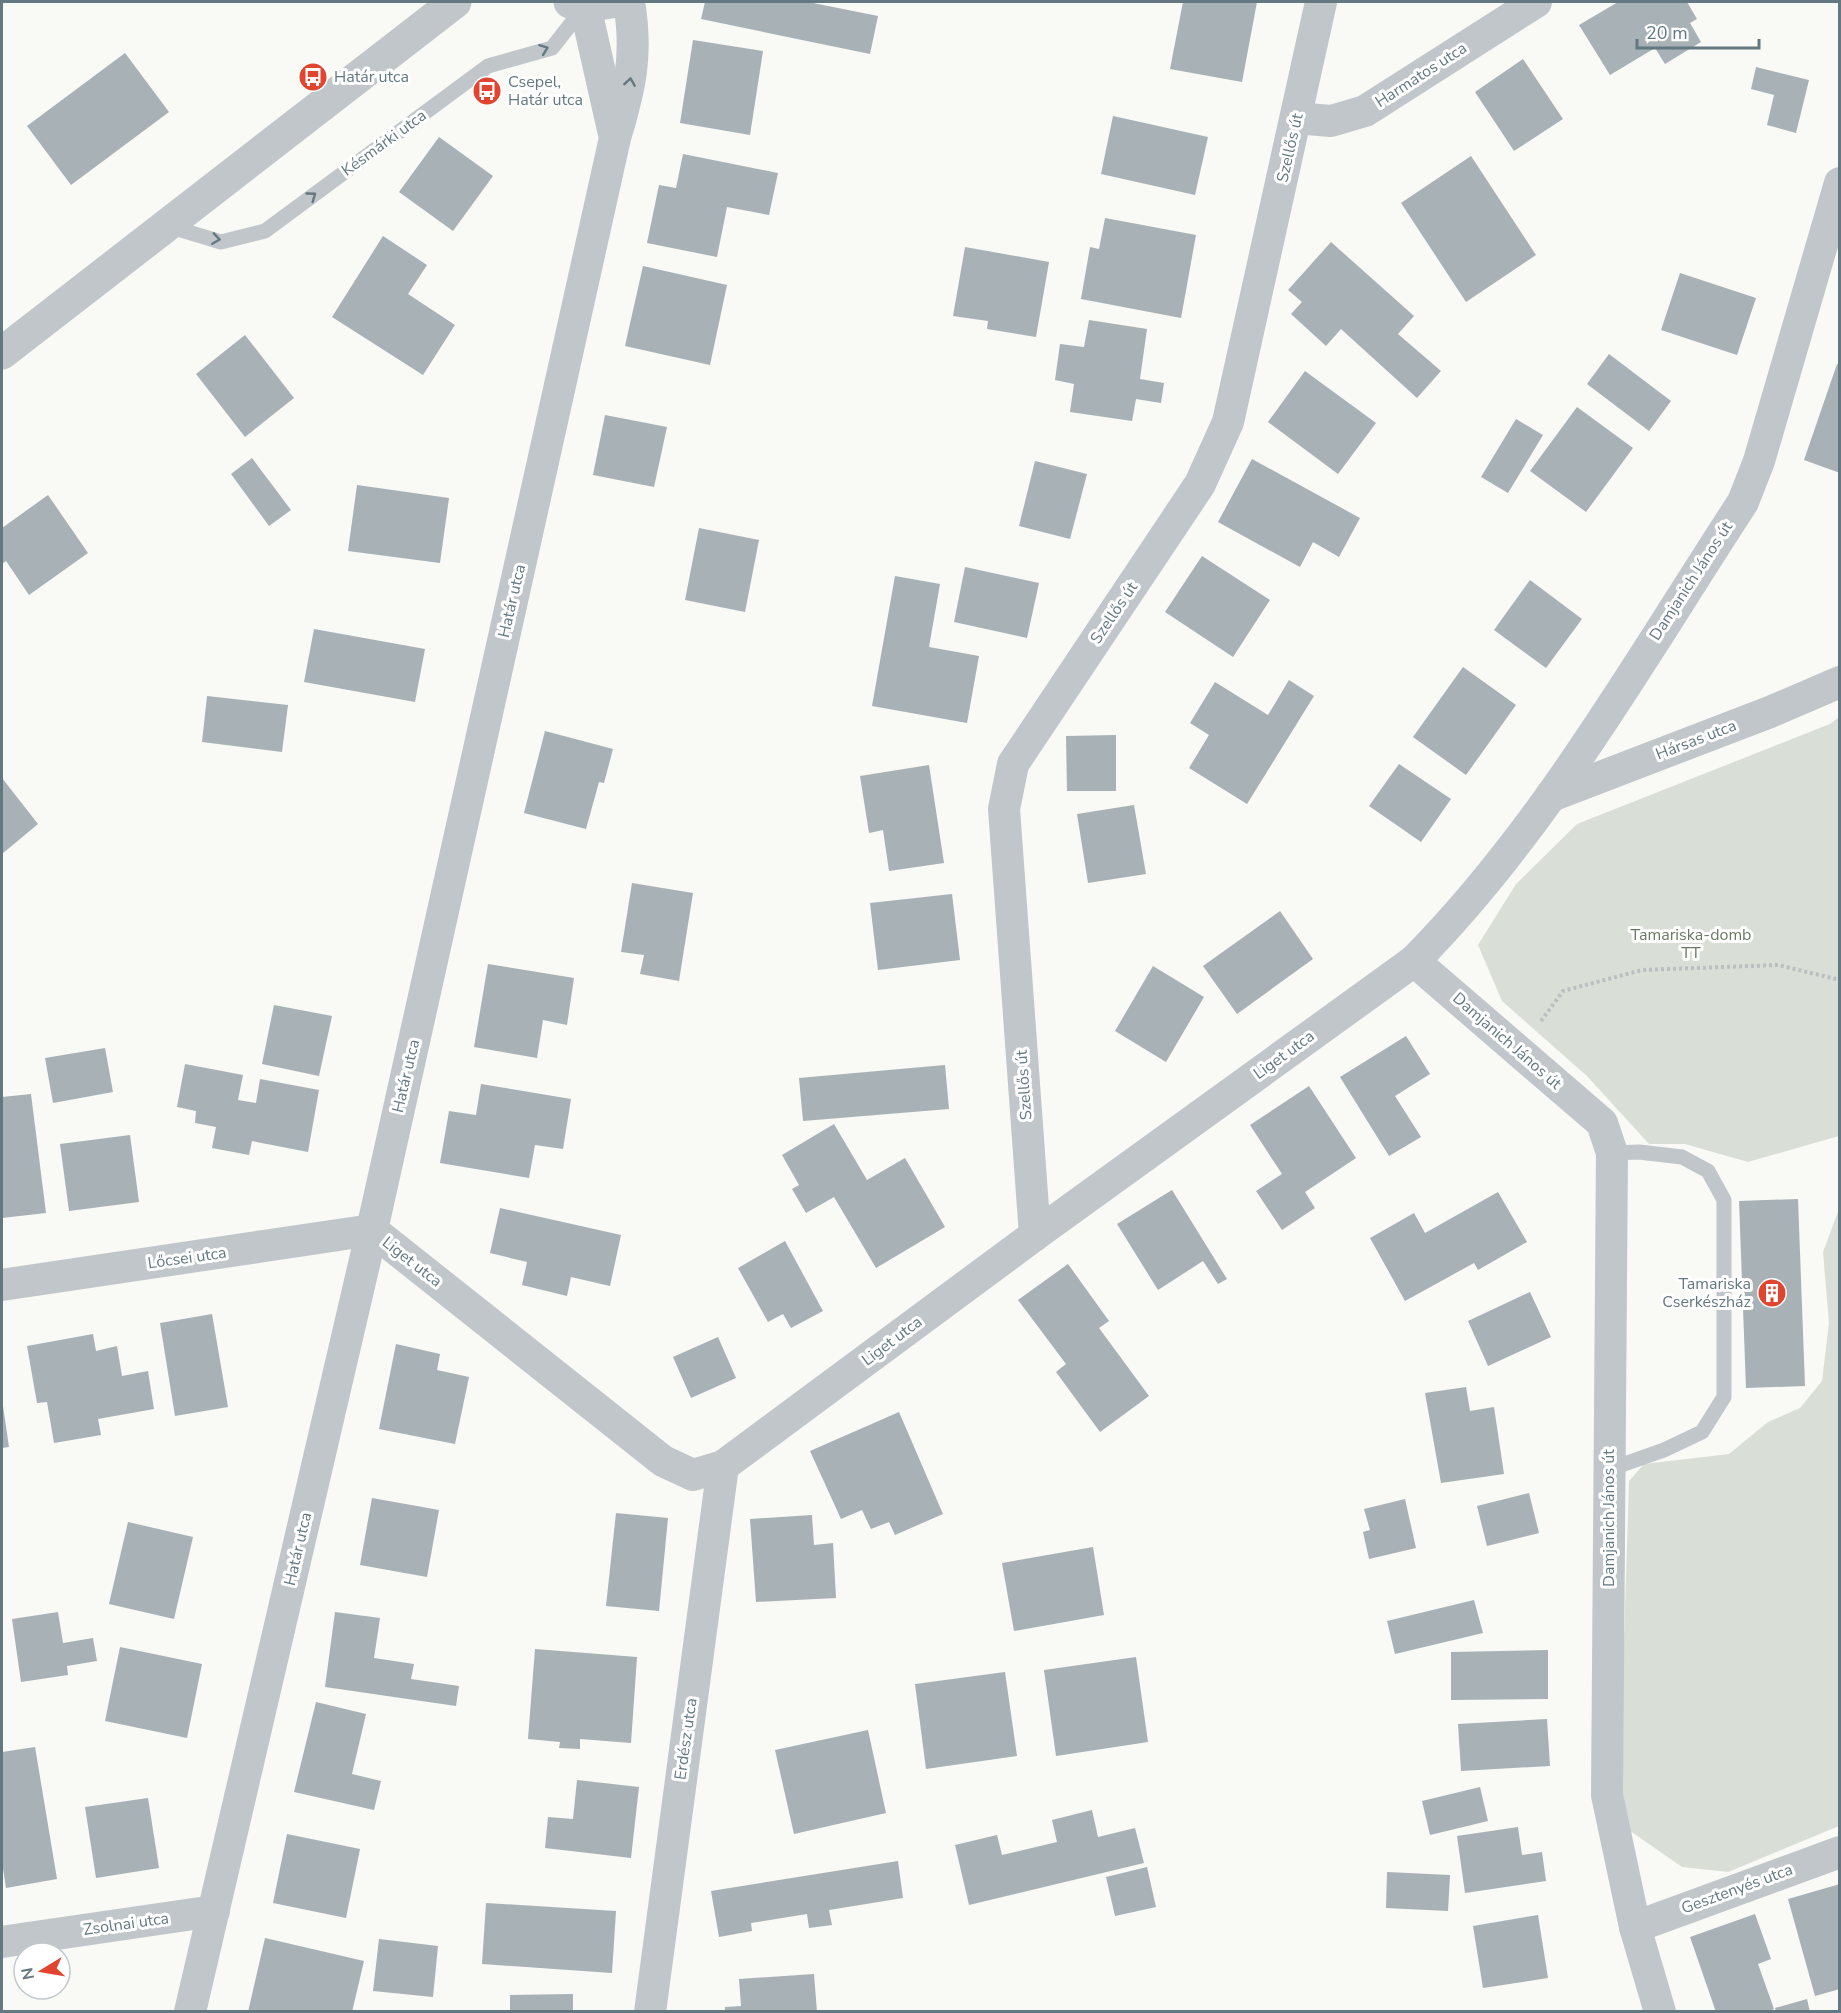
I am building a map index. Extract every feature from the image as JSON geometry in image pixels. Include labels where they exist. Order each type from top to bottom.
[{"type":"street","points":[[2,353],[455,2]]},
{"type":"street","name":"Határ utca","points":[[190,2012],[372,1230],[615,138],[631,82],[633,26],[629,2]]},
{"type":"street","name":"Szellős út","points":[[1035,1234],[1004,809],[1013,764],[1200,484],[1228,422],[1321,2]]},
{"type":"street","name":"Harmatos utca","points":[[1296,118],[1331,121],[1365,111],[1536,2]]},
{"type":"street","name":"Határ utca","points":[[589,3],[615,138]]},
{"type":"street","name":"Damjanich János út","points":[[1660,2012],[1635,1927],[1607,1795],[1612,1152],[1602,1123],[1414,961],[1444,931],[1551,796],[1743,502],[1759,461],[1839,183]]},
{"type":"street","name":"Hársas utca","points":[[1551,796],[1770,712],[1839,682]]},
{"type":"street","name":"Liget utca","points":[[372,1230],[663,1461],[693,1475],[723,1466],[1035,1234],[1414,961]]},
{"type":"street","name":"Lőcsei utca","points":[[2,1285],[372,1230]]},
{"type":"street","name":"Erdész utca","points":[[650,2012],[723,1466]]},
{"type":"street","name":"Gesztenyés utca","points":[[1635,1927],[1839,1852]]},
{"type":"street","name":"Zsolnai utca","points":[[2,1942],[214,1911]]},
{"type":"lane","name":"Késmárki utca","points":[[168,226],[221,242],[265,231],[488,66],[552,48],[589,3]]},
{"type":"lane","points":[[1610,1469],[1664,1450],[1702,1432],[1724,1397],[1724,1200],[1708,1171],[1682,1157],[1639,1152],[1612,1152]]},
{"type":"path","points":[[1520,1052],[1563,991],[1642,970],[1778,965],[1839,980]]},
{"type":"green space","name":"Tamariska-domb TT","points":[[1839,717],[1839,1136],[1748,1162],[1685,1144],[1649,1144],[1587,1076],[1502,1001],[1478,945],[1516,884],[1577,824],[1830,724]]},
{"type":"green space","points":[[1839,1209],[1839,1826],[1728,1872],[1682,1867],[1626,1828],[1619,1806],[1629,1481],[1644,1464],[1729,1454],[1768,1422],[1800,1408],[1822,1381],[1829,1323],[1823,1252]]},
{"type":"building","points":[[705,2],[808,2],[878,16],[870,54],[701,19]]},
{"type":"building","points":[[1183,2],[1257,2],[1242,82],[1170,69]]},
{"type":"building","points":[[1618,2],[1687,2],[1697,19],[1690,23],[1701,42],[1665,64],[1655,48],[1610,75],[1579,25]]},
{"type":"building","points":[[693,40],[763,51],[750,135],[680,123]]},
{"type":"building","points":[[125,53],[169,112],[71,185],[27,126]]},
{"type":"building","points":[[1523,59],[1563,119],[1514,151],[1475,92]]},
{"type":"building","points":[[1756,67],[1809,80],[1796,133],[1767,125],[1774,95],[1751,89]]},
{"type":"building","points":[[1113,116],[1208,137],[1195,195],[1101,174]]},
{"type":"building","points":[[439,137],[493,176],[453,231],[399,192]]},
{"type":"building","points":[[683,154],[778,173],[769,215],[727,207],[717,257],[647,243],[659,185],[676,188]]},
{"type":"building","points":[[1471,156],[1536,255],[1466,302],[1401,203]]},
{"type":"building","points":[[1105,218],[1196,235],[1181,318],[1081,299],[1090,247],[1099,249]]},
{"type":"building","points":[[383,236],[427,265],[408,294],[455,325],[423,375],[332,317]]},
{"type":"building","points":[[1331,242],[1414,316],[1398,334],[1441,371],[1417,398],[1341,329],[1326,346],[1291,314],[1302,302],[1288,290]]},
{"type":"building","points":[[965,247],[1049,262],[1036,337],[987,329],[988,321],[953,316]]},
{"type":"building","points":[[643,266],[727,285],[710,365],[625,346]]},
{"type":"building","points":[[1680,273],[1756,298],[1737,355],[1661,330]]},
{"type":"building","points":[[1089,320],[1147,329],[1140,379],[1164,383],[1161,403],[1136,399],[1132,421],[1070,412],[1074,384],[1055,380],[1060,344],[1084,347]]},
{"type":"building","points":[[245,335],[294,398],[245,437],[196,374]]},
{"type":"building","points":[[1609,354],[1671,401],[1649,431],[1587,384]]},
{"type":"building","points":[[1837,364],[1840,365],[1840,473],[1804,460]]},
{"type":"building","points":[[1305,371],[1376,423],[1338,474],[1268,422]]},
{"type":"building","points":[[1577,407],[1633,448],[1586,512],[1530,471]]},
{"type":"building","points":[[605,415],[667,427],[654,487],[593,475]]},
{"type":"building","points":[[1516,419],[1543,435],[1508,493],[1481,477]]},
{"type":"building","points":[[252,458],[291,510],[269,526],[231,474]]},
{"type":"building","points":[[1252,459],[1360,518],[1339,557],[1313,542],[1300,567],[1218,522]]},
{"type":"building","points":[[1035,461],[1087,474],[1070,539],[1019,526]]},
{"type":"building","points":[[357,485],[449,498],[440,563],[348,551]]},
{"type":"building","points":[[48,495],[88,553],[29,595],[6,561],[2,564],[2,528]]},
{"type":"building","points":[[699,528],[759,540],[745,612],[685,600]]},
{"type":"building","points":[[1202,556],[1270,600],[1233,657],[1165,612]]},
{"type":"building","points":[[965,567],[1039,583],[1027,638],[954,622]]},
{"type":"building","points":[[895,576],[940,584],[929,647],[979,656],[967,723],[872,706]]},
{"type":"building","points":[[1530,580],[1582,619],[1546,668],[1494,630]]},
{"type":"building","points":[[314,629],[425,649],[415,702],[304,682]]},
{"type":"building","points":[[1463,667],[1516,705],[1466,775],[1413,737]]},
{"type":"building","points":[[1289,680],[1314,696],[1247,804],[1189,768],[1209,735],[1190,723],[1215,682],[1268,715]]},
{"type":"building","points":[[207,696],[288,705],[282,752],[202,742]]},
{"type":"building","points":[[545,731],[613,749],[604,783],[599,782],[586,829],[524,813]]},
{"type":"building","points":[[1116,735],[1116,791],[1067,791],[1066,736]]},
{"type":"building","points":[[1399,764],[1451,799],[1421,842],[1369,806]]},
{"type":"building","points":[[929,765],[944,863],[889,871],[883,830],[869,833],[860,776]]},
{"type":"building","points":[[2,778],[38,824],[2,854]]},
{"type":"building","points":[[1134,805],[1146,874],[1088,883],[1077,814]]},
{"type":"building","points":[[632,883],[693,893],[679,981],[640,974],[644,955],[621,952]]},
{"type":"building","points":[[952,894],[960,960],[878,970],[870,903]]},
{"type":"building","points":[[1280,911],[1313,959],[1237,1014],[1203,966]]},
{"type":"building","points":[[488,964],[574,978],[567,1025],[543,1020],[537,1058],[474,1047]]},
{"type":"building","points":[[1153,966],[1204,997],[1166,1062],[1115,1031]]},
{"type":"building","points":[[274,1005],[332,1016],[319,1076],[262,1064]]},
{"type":"building","points":[[1406,1036],[1430,1074],[1395,1096],[1421,1137],[1389,1156],[1340,1077]]},
{"type":"building","points":[[105,1048],[113,1092],[53,1103],[45,1058]]},
{"type":"building","points":[[185,1064],[243,1075],[238,1100],[256,1103],[260,1079],[319,1090],[308,1152],[252,1141],[249,1155],[212,1148],[216,1127],[195,1123],[196,1111],[177,1107]]},
{"type":"building","points":[[945,1065],[949,1109],[803,1121],[799,1078]]},
{"type":"building","points":[[481,1084],[571,1099],[563,1149],[535,1145],[529,1178],[440,1163],[449,1111],[476,1115]]},
{"type":"building","points":[[1309,1086],[1356,1158],[1305,1192],[1315,1208],[1282,1230],[1256,1191],[1282,1174],[1250,1125]]},
{"type":"building","points":[[31,1094],[46,1213],[2,1218],[2,1097]]},
{"type":"building","points":[[834,1124],[867,1180],[905,1158],[945,1227],[876,1268],[834,1197],[806,1213],[792,1189],[799,1185],[782,1155]]},
{"type":"building","points":[[130,1135],[139,1202],[69,1211],[60,1144]]},
{"type":"building","points":[[1172,1190],[1227,1279],[1218,1284],[1203,1261],[1158,1290],[1117,1224]]},
{"type":"building","points":[[1498,1192],[1527,1242],[1478,1270],[1474,1263],[1405,1301],[1370,1238],[1414,1213],[1425,1233]]},
{"type":"building","name":"Tamariska Cserkészház","points":[[1798,1199],[1805,1386],[1746,1388],[1739,1201]]},
{"type":"building","points":[[500,1208],[621,1235],[610,1286],[571,1277],[567,1296],[522,1285],[527,1262],[490,1253]]},
{"type":"building","points":[[785,1241],[823,1311],[791,1328],[783,1314],[768,1322],[738,1268]]},
{"type":"building","points":[[1068,1264],[1109,1321],[1099,1328],[1149,1396],[1100,1432],[1056,1372],[1066,1364],[1018,1300]]},
{"type":"building","points":[[1530,1292],[1551,1337],[1488,1366],[1468,1321]]},
{"type":"building","points":[[212,1314],[228,1407],[175,1416],[160,1323]]},
{"type":"building","points":[[93,1334],[96,1351],[117,1346],[122,1376],[148,1371],[154,1409],[98,1419],[101,1435],[54,1443],[47,1402],[37,1403],[27,1346]]},
{"type":"building","points":[[718,1337],[736,1378],[691,1398],[673,1357]]},
{"type":"building","points":[[396,1344],[440,1354],[437,1370],[469,1377],[455,1444],[379,1429]]},
{"type":"building","points":[[1466,1387],[1470,1411],[1494,1407],[1504,1474],[1441,1483],[1425,1393]]},
{"type":"building","points":[[2,1407],[9,1447],[2,1448]]},
{"type":"building","points":[[899,1412],[943,1514],[895,1535],[889,1522],[871,1529],[862,1510],[841,1519],[810,1451]]},
{"type":"building","points":[[1529,1493],[1539,1533],[1487,1546],[1477,1506]]},
{"type":"building","points":[[372,1498],[439,1510],[427,1577],[360,1565]]},
{"type":"building","points":[[1405,1499],[1416,1548],[1369,1559],[1363,1532],[1370,1530],[1364,1509]]},
{"type":"building","points":[[616,1513],[668,1518],[659,1611],[606,1606]]},
{"type":"building","points":[[812,1515],[814,1545],[833,1543],[836,1598],[756,1602],[750,1519]]},
{"type":"building","points":[[128,1522],[193,1537],[174,1619],[109,1604]]},
{"type":"building","points":[[1093,1547],[1104,1615],[1014,1631],[1002,1563]]},
{"type":"building","points":[[1474,1600],[1483,1633],[1395,1654],[1387,1621]]},
{"type":"building","points":[[58,1612],[63,1643],[93,1638],[97,1661],[67,1666],[68,1675],[21,1682],[12,1619]]},
{"type":"building","points":[[335,1612],[380,1618],[374,1658],[414,1664],[411,1679],[459,1686],[456,1706],[325,1687]]},
{"type":"building","points":[[120,1647],[202,1664],[187,1738],[105,1721]]},
{"type":"building","points":[[535,1649],[637,1657],[631,1743],[580,1739],[580,1749],[559,1748],[560,1742],[528,1739]]},
{"type":"building","points":[[1548,1650],[1548,1699],[1451,1700],[1451,1652]]},
{"type":"building","points":[[1136,1657],[1148,1742],[1056,1756],[1044,1670]]},
{"type":"building","points":[[1005,1672],[1017,1756],[926,1769],[915,1684]]},
{"type":"building","points":[[316,1702],[366,1714],[352,1774],[381,1781],[374,1810],[294,1792]]},
{"type":"building","points":[[1547,1719],[1550,1766],[1461,1771],[1458,1724]]},
{"type":"building","points":[[868,1730],[886,1813],[794,1834],[775,1750]]},
{"type":"building","points":[[35,1747],[57,1879],[6,1888],[2,1862],[2,1752]]},
{"type":"building","points":[[577,1780],[639,1787],[631,1858],[545,1848],[548,1817],[573,1819]]},
{"type":"building","points":[[1480,1787],[1488,1821],[1430,1835],[1422,1801]]},
{"type":"building","points":[[148,1798],[159,1868],[96,1878],[85,1807]]},
{"type":"building","points":[[1092,1810],[1098,1837],[1135,1828],[1144,1863],[969,1905],[955,1845],[997,1835],[1002,1855],[1057,1842],[1052,1820]]},
{"type":"building","points":[[1518,1827],[1522,1855],[1542,1852],[1546,1881],[1465,1893],[1457,1836]]},
{"type":"building","points":[[287,1834],[360,1849],[346,1918],[273,1903]]},
{"type":"building","points":[[898,1861],[903,1898],[829,1910],[832,1925],[809,1928],[807,1914],[751,1923],[752,1931],[719,1937],[711,1891]]},
{"type":"building","points":[[1147,1867],[1156,1907],[1115,1916],[1106,1877]]},
{"type":"building","points":[[1387,1872],[1450,1875],[1448,1911],[1386,1908]]},
{"type":"building","points":[[1840,1884],[1840,1989],[1815,1996],[1788,1899]]},
{"type":"building","points":[[486,1903],[616,1911],[612,1973],[482,1964]]},
{"type":"building","points":[[1755,1914],[1771,1959],[1758,1964],[1774,2009],[1767,2012],[1716,2012],[1690,1937]]},
{"type":"building","points":[[1538,1915],[1548,1978],[1483,1988],[1473,1926]]},
{"type":"building","points":[[265,1938],[364,1961],[352,2012],[248,2012]]},
{"type":"building","points":[[379,1939],[438,1946],[433,1997],[373,1991]]},
{"type":"building","points":[[814,1974],[817,2012],[725,2012],[725,2007],[741,2006],[739,1979]]},
{"type":"building","points":[[573,1994],[573,2012],[510,2012],[510,1995]]},
{"type":"building","points":[[1807,1999],[1810,2012],[1776,2012],[1775,2008]]},
{"type":"place","name":"Határ utca","points":[[313,77]]},
{"type":"place","name":"Csepel, Határ utca","points":[[487,91]]},
{"type":"place","name":"Tamariska Cserkészház","points":[[1772,1293]]}]
